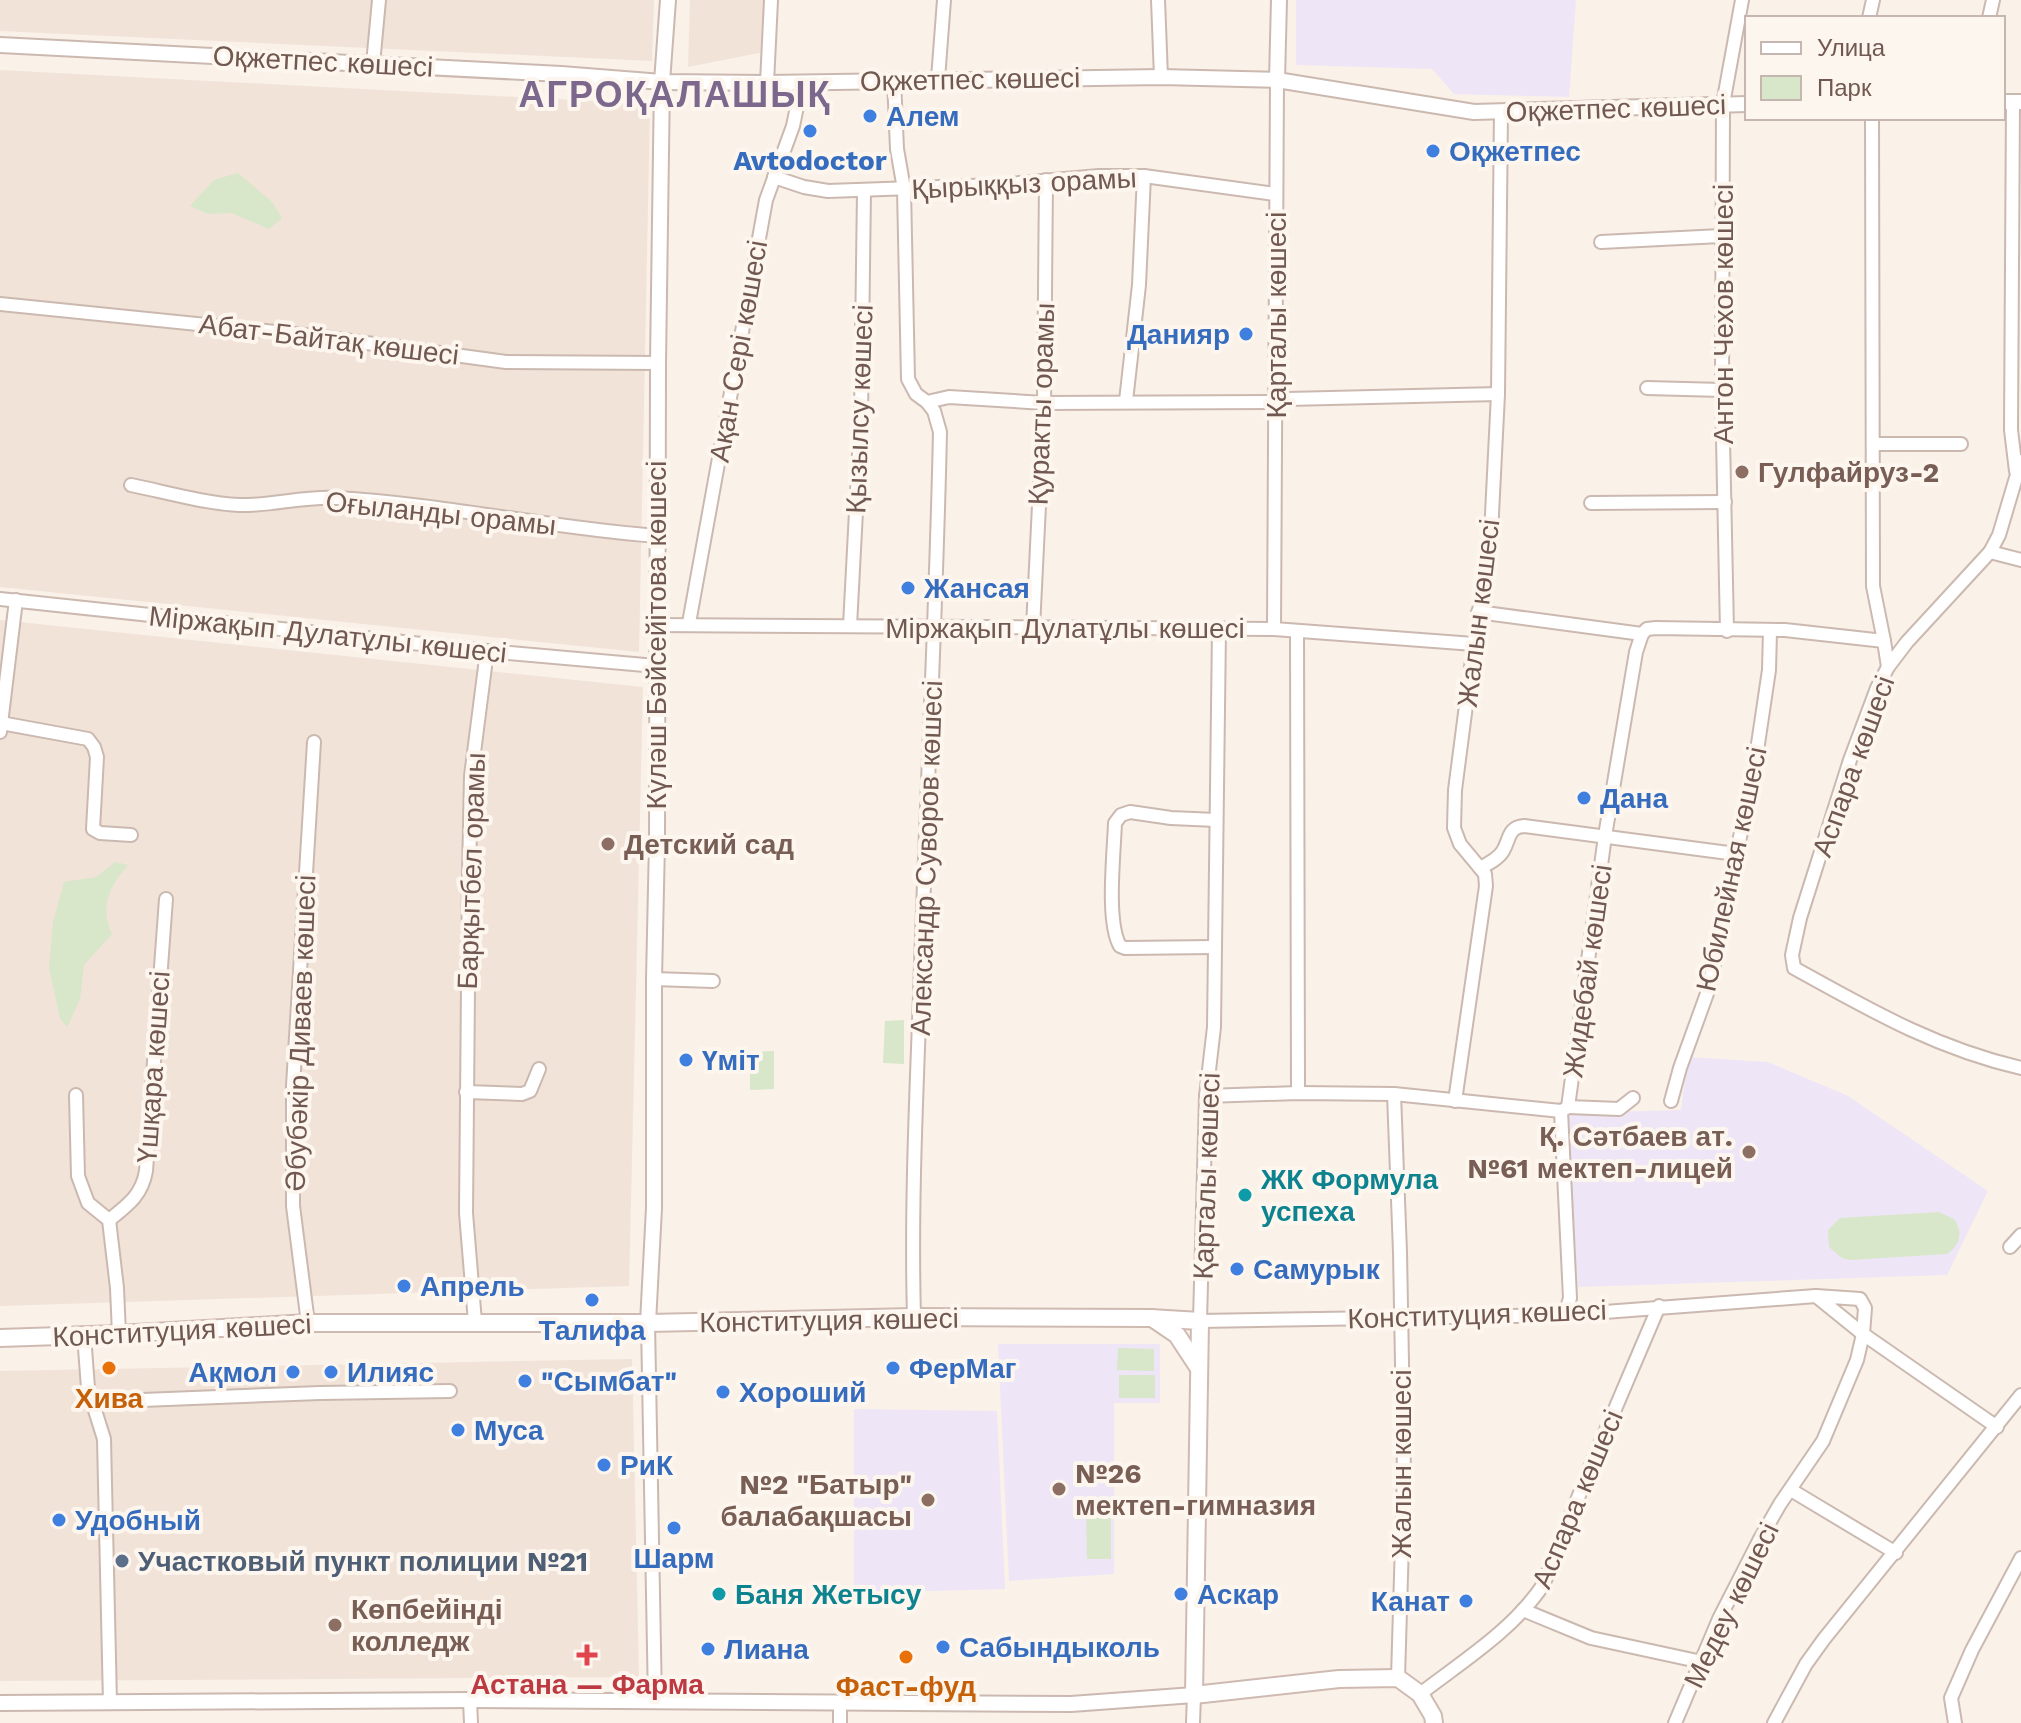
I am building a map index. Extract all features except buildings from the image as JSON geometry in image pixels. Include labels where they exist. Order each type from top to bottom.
[{"type":"main road","name":"Конституция көшесі","points":[[0,1338],[308,1323],[648,1323],[914,1317],[1200,1321]]},
{"type":"main road","points":[[1150,1318],[1177,1335],[1200,1372]]},
{"type":"main road","name":"Қарталы көшесі","points":[[1194,1695],[1200,1321]]},
{"type":"main road","points":[[1194,1695],[1339,1679],[1398,1678],[1420,1694],[1434,1723]]},
{"type":"street","points":[[373,64],[379,0]]},
{"type":"street","name":"Күләш Бәйсейітова көшесі","points":[[655,1702],[648,1323],[654,1208],[662,82],[668,0]]},
{"type":"street","points":[[767,83],[771,0]]},
{"type":"street","points":[[938,79],[944,0]]},
{"type":"street","points":[[1158,0],[1161,77]]},
{"type":"street","name":"Қарталы көшесі","points":[[1274,629],[1277,402],[1275,194],[1279,0]]},
{"type":"street","name":"Антон Чехов көшесі","points":[[1727,631],[1722,390],[1723,104],[1742,0]]},
{"type":"street","name":"Оқжетпес көшесі","points":[[0,45],[662,82],[1161,77],[1277,80],[1451,110],[1501,112],[1745,104]]},
{"type":"street","name":"Александр Суворов көшесі","points":[[894,80],[897,149],[904,189],[908,379],[934,411],[940,432],[936,625],[912,1196],[914,1317]]},
{"type":"street","name":"Ақан Сері көшесі","points":[[689,623],[766,200],[793,126],[802,82]]},
{"type":"street","name":"Аспара көшесі","points":[[2012,102],[2011,430],[2018,466],[2009,504],[1990,552],[1907,642],[1877,688],[1850,760],[1804,904],[1792,955],[1794,968],[1890,1022],[1926,1039],[1988,1061],[2021,1068]]},
{"type":"street","name":"Жалын көшесі","points":[[1480,868],[1460,844],[1454,828],[1455,790],[1491,534],[1498,394],[1501,112]]},
{"type":"street","points":[[1872,120],[1873,586],[1888,667]]},
{"type":"street","name":"Қырыққыз орамы","points":[[774,177],[828,191],[864,191],[1099,176],[1144,176],[1275,194]]},
{"type":"street","points":[[1126,401],[1139,285],[1144,176]]},
{"type":"street","name":"Қуракты орамы","points":[[1033,628],[1044,403],[1046,180]]},
{"type":"street","name":"Қызылсу көшесі","points":[[850,626],[861,416],[864,191]]},
{"type":"street","points":[[1601,242],[1721,236]]},
{"type":"street","name":"Абат-Байтақ көшесі","points":[[0,304],[315,336],[506,362],[658,363]]},
{"type":"street","points":[[1647,388],[1722,390]]},
{"type":"street","points":[[922,398],[1044,403],[1277,402],[1288,399],[1498,394]]},
{"type":"street","points":[[1873,444],[1961,444]]},
{"type":"street","name":"Оғыланды орамы","points":[[131,485],[227,504],[270,504],[334,498],[657,536]]},
{"type":"street","points":[[1591,503],[1725,502]]},
{"type":"street","points":[[1990,552],[2021,560]]},
{"type":"street","name":"Міржақып Дулатұлы көшесі","points":[[0,599],[656,666]]},
{"type":"street","points":[[0,732],[16,600]]},
{"type":"street","points":[[1478,612],[1642,634],[1647,629],[1656,628],[1785,630],[1884,641]]},
{"type":"street","name":"Міржақып Дулатұлы көшесі","points":[[656,625],[1274,629],[1474,644]]},
{"type":"street","name":"Қарталы көшесі","points":[[1200,1321],[1206,1096],[1214,1027],[1219,629]]},
{"type":"street","name":"Юбилейная көшесі","points":[[1671,1101],[1709,988],[1757,748],[1769,670],[1770,631]]},
{"type":"street","points":[[1297,632],[1298,1093]]},
{"type":"street","name":"Жидебай көшесі","points":[[1565,1315],[1570,1298],[1565,1109],[1605,836],[1636,652],[1642,634]]},
{"type":"street","name":"Барқытбел орамы","points":[[475,1322],[466,1213],[471,776],[487,651]]},
{"type":"street","points":[[1,723],[88,739],[97,757],[93,829],[100,833],[131,835]]},
{"type":"street","name":"Әбубәкір Диваев көшесі","points":[[308,1323],[293,1206],[293,1086],[314,742]]},
{"type":"street","points":[[1214,947],[1120,946],[1114,929],[1113,876],[1115,823],[1121,815],[1130,812],[1216,820]]},
{"type":"street","name":"Жидебай көшесі","points":[[1480,868],[1503,851],[1516,826],[1736,854]]},
{"type":"street","points":[[1455,1101],[1486,886],[1485,874],[1480,868]]},
{"type":"street","name":"Үшқара көшесі","points":[[109,1220],[131,1203],[143,1188],[166,899]]},
{"type":"street","points":[[654,979],[713,981]]},
{"type":"street","points":[[466,1092],[522,1094],[530,1091],[539,1069]]},
{"type":"street","points":[[1206,1096],[1394,1094],[1565,1109],[1619,1109],[1633,1098]]},
{"type":"street","name":"Жалын көшесі","points":[[1394,1094],[1404,1474],[1398,1678]]},
{"type":"street","points":[[76,1095],[78,1176],[88,1203],[109,1220],[119,1334]]},
{"type":"street","points":[[2010,1247],[2021,1235]]},
{"type":"street","points":[[1816,1296],[1863,1334],[1997,1427]]},
{"type":"street","name":"Конституция көшесі","points":[[1200,1321],[1565,1315],[1816,1296],[1860,1299],[1865,1308],[1863,1334]]},
{"type":"street","name":"Аспара көшесі","points":[[1420,1694],[1499,1633],[1543,1585],[1659,1306]]},
{"type":"street","name":"Медеу көшесі","points":[[1675,1723],[1719,1619],[1760,1539],[1823,1441],[1857,1360],[1863,1334]]},
{"type":"street","points":[[84,1335],[88,1388],[104,1439],[110,1703]]},
{"type":"street","points":[[92,1402],[450,1391]]},
{"type":"street","points":[[1774,1723],[1806,1664],[1824,1639],[2021,1395]]},
{"type":"street","name":"Медеу көшесі","points":[[1791,1490],[1896,1553]]},
{"type":"street","points":[[1955,1723],[1951,1698],[1972,1650],[2021,1558]]},
{"type":"street","points":[[1523,1610],[1591,1638],[1702,1662]]},
{"type":"street","points":[[0,1703],[470,1700],[1071,1704],[1194,1695]]},
{"type":"street","name":"Қарталы көшесі","points":[[1193,1723],[1194,1695]]},
{"type":"street","points":[[470,1700],[471,1723]]},
{"type":"street","points":[[840,1702],[840,1723]]},
{"type":"shaded area","points":[[0,0],[654,0],[652,61],[0,31]]},
{"type":"shaded area","points":[[690,0],[772,0],[764,52],[688,67]]},
{"type":"shaded area","points":[[1296,0],[1576,0],[1569,97],[1454,94],[1432,69],[1296,65]]},
{"type":"shaded area","points":[[0,70],[650,104],[639,652],[0,587]]},
{"type":"shaded area","points":[[0,620],[643,687],[629,1286],[0,1306]]},
{"type":"shaded area","name":"Қ. Сәтбаев ат. №61 мектеп-лицей","points":[[1688,1057],[1768,1062],[1848,1096],[1988,1191],[1947,1275],[1578,1287],[1565,1113],[1681,1110]]},
{"type":"shaded area","name":"№26 мектеп-гимназия","points":[[998,1344],[1160,1344],[1160,1403],[1114,1403],[1114,1574],[1009,1581]]},
{"type":"shaded area","points":[[632,1359],[639,1677],[0,1681],[0,1371]]},
{"type":"shaded area","name":"№2 \"Батыр\" балабақшасы","points":[[854,1409],[997,1411],[1005,1589],[854,1593]]},
{"type":"green space","points":[[238,173],[272,202],[282,218],[269,229],[232,213],[208,214],[190,206],[214,180]]},
{"type":"green space","points":[[115,862],[128,865],[108,897],[106,915],[112,934],[84,965],[80,999],[67,1027],[60,1018],[49,968],[53,922],[64,882],[96,877]]},
{"type":"green space","points":[[904,1020],[904,1064],[883,1063],[885,1021]]},
{"type":"green space","points":[[774,1051],[774,1089],[750,1090],[750,1052]]},
{"type":"green space","points":[[1939,1212],[1954,1219],[1959,1229],[1958,1242],[1947,1254],[1850,1260],[1842,1258],[1829,1247],[1828,1230],[1840,1218]]},
{"type":"green space","points":[[1118,1348],[1154,1349],[1154,1371],[1117,1370]]},
{"type":"green space","points":[[1119,1375],[1155,1375],[1155,1398],[1119,1398]]},
{"type":"green space","points":[[1086,1513],[1111,1513],[1111,1559],[1087,1559]]},
{"type":"place","name":"Алем","points":[[870,116]]},
{"type":"place","name":"Avtodoctor","points":[[810,131]]},
{"type":"place","name":"Оқжетпес","points":[[1433,151]]},
{"type":"place","name":"Данияр","points":[[1246,334]]},
{"type":"place","name":"Гулфайруз-2","points":[[1742,472]]},
{"type":"place","name":"Жансая","points":[[908,588]]},
{"type":"place","name":"Дана","points":[[1584,798]]},
{"type":"place","name":"Детский сад","points":[[608,844]]},
{"type":"place","name":"Үміт","points":[[686,1060]]},
{"type":"place","name":"Қ. Сәтбаев ат. №61 мектеп-лицей","points":[[1749,1152]]},
{"type":"place","name":"ЖК Формула успеха","points":[[1245,1195]]},
{"type":"place","name":"Самурык","points":[[1237,1269]]},
{"type":"place","name":"Апрель","points":[[404,1286]]},
{"type":"place","name":"Талифа","points":[[592,1300]]},
{"type":"place","name":"Хива","points":[[109,1368]]},
{"type":"place","name":"ФерМаг","points":[[893,1368]]},
{"type":"place","name":"Ақмол","points":[[293,1372]]},
{"type":"place","name":"Илияс","points":[[331,1372]]},
{"type":"place","name":"\"Сымбат\"","points":[[525,1381]]},
{"type":"place","name":"Хороший","points":[[723,1392]]},
{"type":"place","name":"Муса","points":[[458,1430]]},
{"type":"place","name":"РиК","points":[[604,1465]]},
{"type":"place","name":"№26 мектеп-гимназия","points":[[1059,1489]]},
{"type":"place","name":"№2 \"Батыр\" балабақшасы","points":[[928,1500]]},
{"type":"place","name":"Удобный","points":[[59,1520]]},
{"type":"place","name":"Шарм","points":[[674,1528]]},
{"type":"place","name":"Участковый пункт полиции №21","points":[[122,1561]]},
{"type":"place","name":"Баня Жетысу","points":[[719,1594]]},
{"type":"place","name":"Аскар","points":[[1181,1594]]},
{"type":"place","name":"Канат","points":[[1466,1601]]},
{"type":"place","name":"Көпбейінді колледж","points":[[335,1625]]},
{"type":"place","name":"Сабындыколь","points":[[943,1647]]},
{"type":"place","name":"Лиана","points":[[708,1649]]},
{"type":"place","name":"Астана — Фарма","points":[[587,1655]]},
{"type":"place","name":"Фаст-фуд","points":[[906,1657]]},
{"type":"district","name":"АГРОҚАЛАШЫҚ","points":[[675,94]]}]
